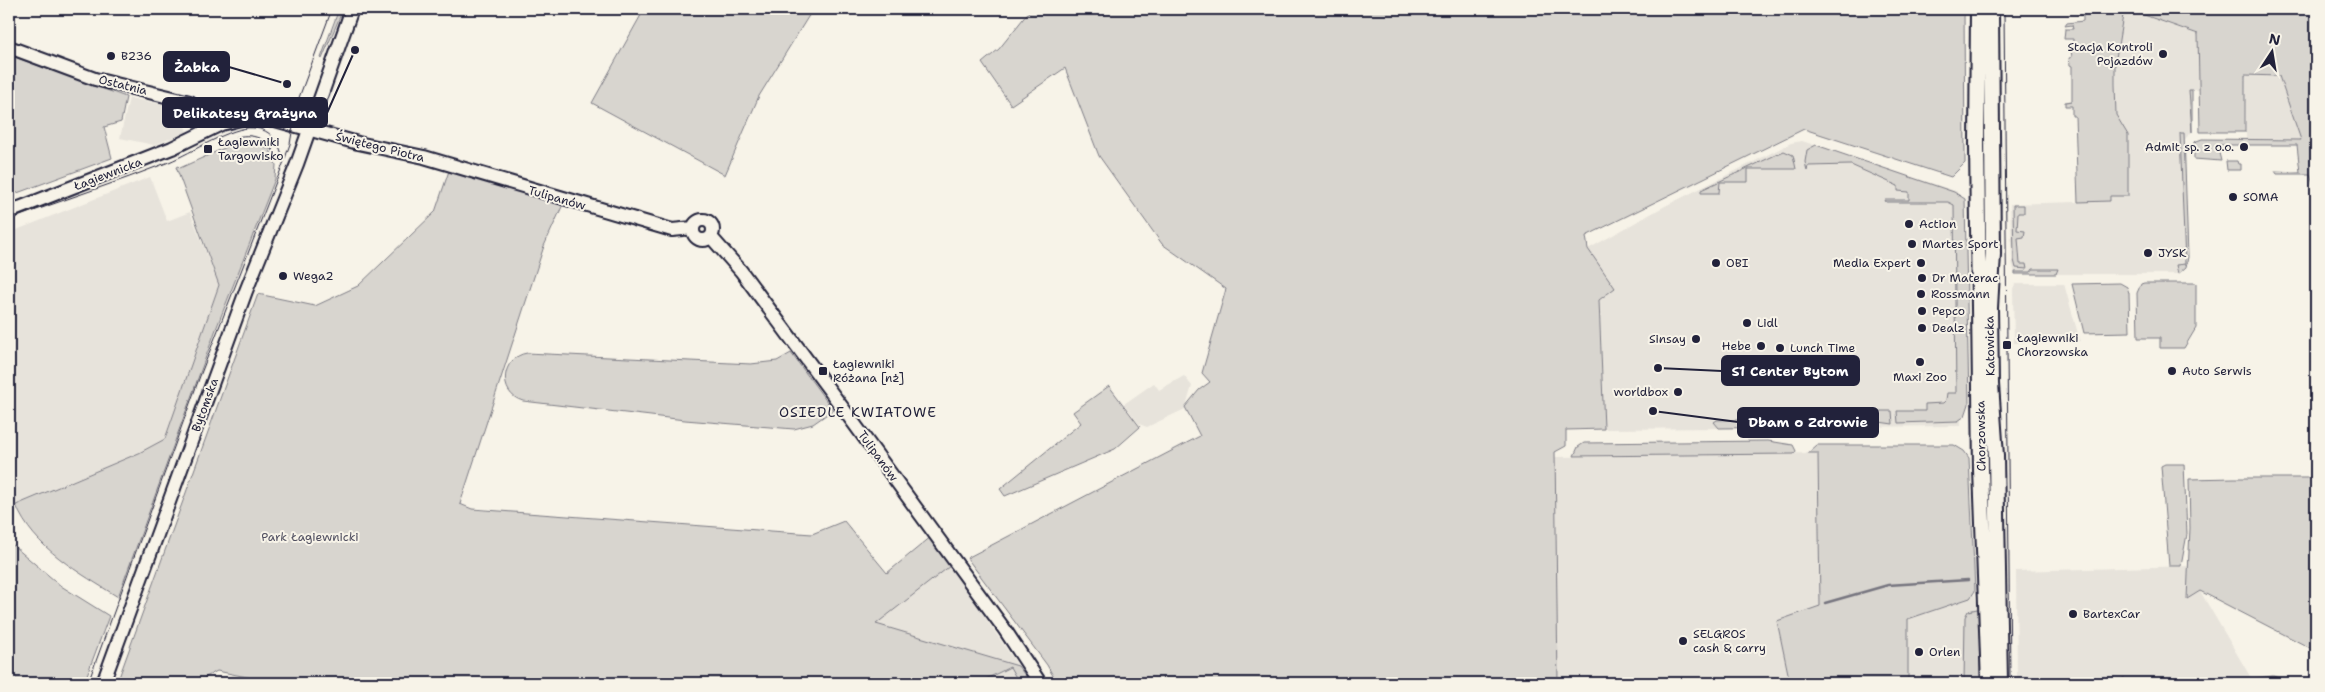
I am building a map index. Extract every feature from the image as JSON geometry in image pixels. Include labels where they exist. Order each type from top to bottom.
[{"type":"main road","name":"Chorzowska","points":[[1983,9],[1977,146],[1982,487],[1989,683]]},
{"type":"main road","name":"Katowicka","points":[[1983,9],[1993,254],[1990,332],[1991,384],[1996,456],[2000,683]]},
{"type":"street","name":"Bytomska","points":[[103,683],[249,283],[309,129],[352,9]]},
{"type":"street","name":"Ostatnia","points":[[9,47],[95,78],[190,102],[200,112],[206,131]]},
{"type":"street","points":[[206,131],[237,119],[249,118],[275,120],[309,129]]},
{"type":"street","name":"Świętego Piotra","points":[[309,129],[358,143],[451,165]]},
{"type":"street","name":"Łagiewnicka","points":[[9,212],[148,158],[206,131]]},
{"type":"street","name":"Tulipanów","points":[[451,165],[672,230],[693,228],[698,221],[709,222],[714,229],[711,237],[741,271],[1005,630],[1040,683]]},
{"type":"shaded area","points":[[2124,9],[2198,34],[2199,90],[2189,90],[2192,132],[2184,140],[2187,265],[2178,274],[2015,274],[2012,262],[2010,204],[2110,201],[2126,133],[2116,115],[2115,64]]},
{"type":"shaded area","points":[[2245,75],[2279,76],[2301,140],[2246,139]]},
{"type":"shaded area","points":[[129,98],[178,107],[187,132],[154,145],[120,138]]},
{"type":"shaded area","points":[[1802,141],[1958,192],[1961,426],[1604,429],[1599,300],[1588,249],[1665,206],[1791,143]]},
{"type":"shaded area","points":[[150,177],[167,221],[190,212],[219,285],[165,440],[139,453],[16,505],[9,494],[9,233]]},
{"type":"shaded area","points":[[2015,284],[2064,284],[2080,341],[2014,343],[2013,289]]},
{"type":"shaded area","points":[[1184,376],[1192,386],[1185,409],[1147,427],[1139,424],[1124,404],[1154,383],[1159,390]]},
{"type":"shaded area","points":[[1818,453],[1820,606],[1777,621],[1790,683],[1558,683],[1555,457]]},
{"type":"shaded area","points":[[950,566],[1018,666],[875,624]]},
{"type":"shaded area","points":[[2189,566],[2187,598],[2200,591],[2254,683],[2017,683],[2016,571]]},
{"type":"shaded area","points":[[1974,593],[1979,610],[1980,683],[1908,683],[1908,619],[1965,600]]},
{"type":"shaded area","points":[[1010,667],[1019,683],[983,683],[982,681]]},
{"type":"green space","points":[[339,9],[343,9],[322,59],[321,58]]},
{"type":"green space","points":[[642,9],[813,9],[759,96],[725,175],[592,103],[641,15]]},
{"type":"green space","points":[[1031,9],[1964,9],[1965,163],[1951,177],[1804,129],[1586,236],[1588,249],[1615,288],[1599,300],[1604,429],[1566,430],[1566,446],[1555,452],[1558,683],[1057,683],[1047,665],[967,558],[1200,436],[1185,407],[1199,390],[1210,382],[1202,373],[1226,289],[1162,244],[1099,156],[1065,68],[1011,105],[982,63],[999,49]]},
{"type":"green space","points":[[2078,9],[2124,9],[2115,64],[2115,84],[2116,115],[2128,135],[2128,196],[2110,196],[2110,201],[2078,202],[2075,116],[2072,116],[2072,106],[2065,106],[2065,102],[2072,101],[2072,66],[2070,65],[2069,58],[2072,57],[2070,44],[2073,44],[2073,39],[2064,39],[2065,29],[2073,29],[2072,25],[2065,26],[2067,23],[2083,21],[2083,15],[2078,15]]},
{"type":"green space","points":[[2127,9],[2316,9],[2316,194],[2310,174],[2277,174],[2275,171],[2300,172],[2297,145],[2217,145],[2221,161],[2194,159],[2194,142],[2202,139],[2301,140],[2279,76],[2245,75],[2245,132],[2200,132],[2198,34]]},
{"type":"green space","points":[[9,55],[126,97],[121,122],[104,127],[112,158],[9,196]]},
{"type":"green space","points":[[1986,86],[1987,261],[1981,156]]},
{"type":"green space","points":[[2189,90],[2192,90],[2192,132]]},
{"type":"green space","points":[[2180,133],[2184,133],[2188,257],[2186,267],[2178,274],[2176,265],[2185,264]]},
{"type":"green space","points":[[242,140],[257,142],[267,149],[269,147],[276,165],[275,179],[216,329],[118,597],[74,569],[46,547],[24,520],[16,505],[139,453],[165,439],[219,285],[176,167],[180,168]]},
{"type":"green space","points":[[1816,145],[1954,192],[1965,199],[1969,404],[1965,416],[1958,421],[1898,423],[1897,411],[1925,411],[1925,404],[1943,403],[1946,400],[1947,393],[1956,393],[1954,205],[1948,202],[1886,202],[1885,200],[1909,200],[1909,192],[1898,191],[1898,186],[1851,165],[1808,166],[1807,171],[1805,162],[1807,150]]},
{"type":"green space","points":[[1784,151],[1793,155],[1796,169],[1748,169],[1748,182],[1720,182],[1719,193],[1701,193],[1701,190]]},
{"type":"green space","points":[[2226,161],[2237,161],[2238,164],[2241,164],[2241,170],[2227,170]]},
{"type":"green space","name":"Park Łagiewnicki","points":[[451,165],[565,200],[544,246],[460,504],[472,509],[812,534],[844,521],[887,573],[932,536],[950,566],[876,624],[1018,666],[1031,683],[1019,683],[1010,667],[982,681],[983,683],[277,683],[217,671],[195,683],[117,683],[258,294],[315,306],[358,286],[435,212]]},
{"type":"green space","points":[[2013,205],[2024,205],[2024,213],[2018,213],[2017,230],[2025,231],[2024,237],[2018,238],[2020,264],[2026,264],[2027,269],[2016,268],[2014,260]]},
{"type":"green space","points":[[2033,269],[2058,269],[2056,274],[2015,274],[2015,272],[2031,272]]},
{"type":"green space","points":[[2120,283],[2127,287],[2129,293],[2130,332],[2084,333],[2072,284]]},
{"type":"green space","points":[[2196,283],[2196,328],[2184,348],[2160,348],[2160,338],[2138,338],[2137,293],[2141,284]]},
{"type":"green space","points":[[527,353],[751,364],[777,361],[791,353],[833,410],[813,424],[794,429],[685,420],[523,401],[509,391],[506,384],[506,376],[507,368],[512,361],[518,356]]},
{"type":"green space","points":[[1109,386],[1140,427],[1115,449],[1005,496],[1000,489],[1081,423],[1073,412]]},
{"type":"green space","points":[[1871,411],[1892,411],[1893,424],[1879,422]]},
{"type":"green space","points":[[1717,420],[1795,420],[1795,427],[1719,428],[1714,422]]},
{"type":"green space","points":[[1768,441],[1793,445],[1796,451],[1794,454],[1574,456],[1578,447],[1584,443]]},
{"type":"green space","points":[[1817,445],[1954,445],[1964,451],[1969,458],[1975,591],[1970,598],[1908,619],[1908,683],[1790,683],[1777,621],[1820,606],[1818,453],[1808,453]]},
{"type":"green space","points":[[2165,464],[2184,464],[2187,534],[2181,566],[2169,566],[2161,466]]},
{"type":"green space","points":[[2316,478],[2316,651],[2200,591],[2187,599],[2190,528],[2189,479]]},
{"type":"green space","points":[[9,542],[61,586],[109,616],[84,683],[9,683]]},
{"type":"green space","points":[[1979,610],[1980,683],[1964,683],[1965,617],[1968,611]]},
{"type":"green space","points":[[2273,676],[2283,679],[2287,683],[2254,683],[2251,679]]},
{"type":"waterway","points":[[1825,603],[1888,585],[1968,580]]},
{"type":"tram line","points":[[88,683],[200,376],[283,164],[290,144],[297,103],[332,9]]},
{"type":"tram line","points":[[2004,9],[2010,683]]},
{"type":"tram line","points":[[9,220],[169,162],[234,131],[253,128],[270,134],[278,143],[283,161]]},
{"type":"tram line","points":[[237,137],[250,136],[262,140],[275,153],[277,160]]},
{"type":"tram line","points":[[2115,683],[2124,678]]},
{"type":"place","name":"Delikatesy Grażyna","points":[[355,50]]},
{"type":"place","name":"Stacja Kontroli Pojazdów","points":[[2163,54]]},
{"type":"place","name":"B236","points":[[111,56]]},
{"type":"place","name":"Żabka","points":[[287,84]]},
{"type":"place","name":"Admit sp. z o.o.","points":[[2244,147]]},
{"type":"place","name":"Łagiewniki Targowisko","points":[[208,149]]},
{"type":"place","name":"SOMA","points":[[2233,197]]},
{"type":"place","name":"Action","points":[[1909,224]]},
{"type":"place","name":"Martes Sport","points":[[1912,244]]},
{"type":"place","name":"JYSK","points":[[2148,253]]},
{"type":"place","name":"OBI","points":[[1716,263]]},
{"type":"place","name":"Media Expert","points":[[1921,263]]},
{"type":"place","name":"Wega2","points":[[283,276]]},
{"type":"place","name":"Dr Materac","points":[[1922,278]]},
{"type":"place","name":"Rossmann","points":[[1921,294]]},
{"type":"place","name":"Pepco","points":[[1922,311]]},
{"type":"place","name":"Lidl","points":[[1747,323]]},
{"type":"place","name":"Dealz","points":[[1922,328]]},
{"type":"place","name":"Sinsay","points":[[1696,339]]},
{"type":"place","name":"Łagiewniki Chorzowska","points":[[2007,345]]},
{"type":"place","name":"Hebe","points":[[1761,346]]},
{"type":"place","name":"Lunch Time","points":[[1780,348]]},
{"type":"place","name":"Maxi Zoo","points":[[1920,362]]},
{"type":"place","name":"S1 Center Bytom","points":[[1658,368]]},
{"type":"place","name":"Łagiewniki Różana [nż]","points":[[823,371]]},
{"type":"place","name":"Auto Serwis","points":[[2172,371]]},
{"type":"place","name":"worldbox","points":[[1678,392]]},
{"type":"place","name":"Dbam o Zdrowie","points":[[1653,411]]},
{"type":"place","name":"BartexCar","points":[[2073,614]]},
{"type":"place","name":"SELGROS cash & carry","points":[[1683,641]]},
{"type":"place","name":"Orlen","points":[[1919,652]]},
{"type":"district","name":"OSIEDLE KWIATOWE","points":[[858,412]]}]
